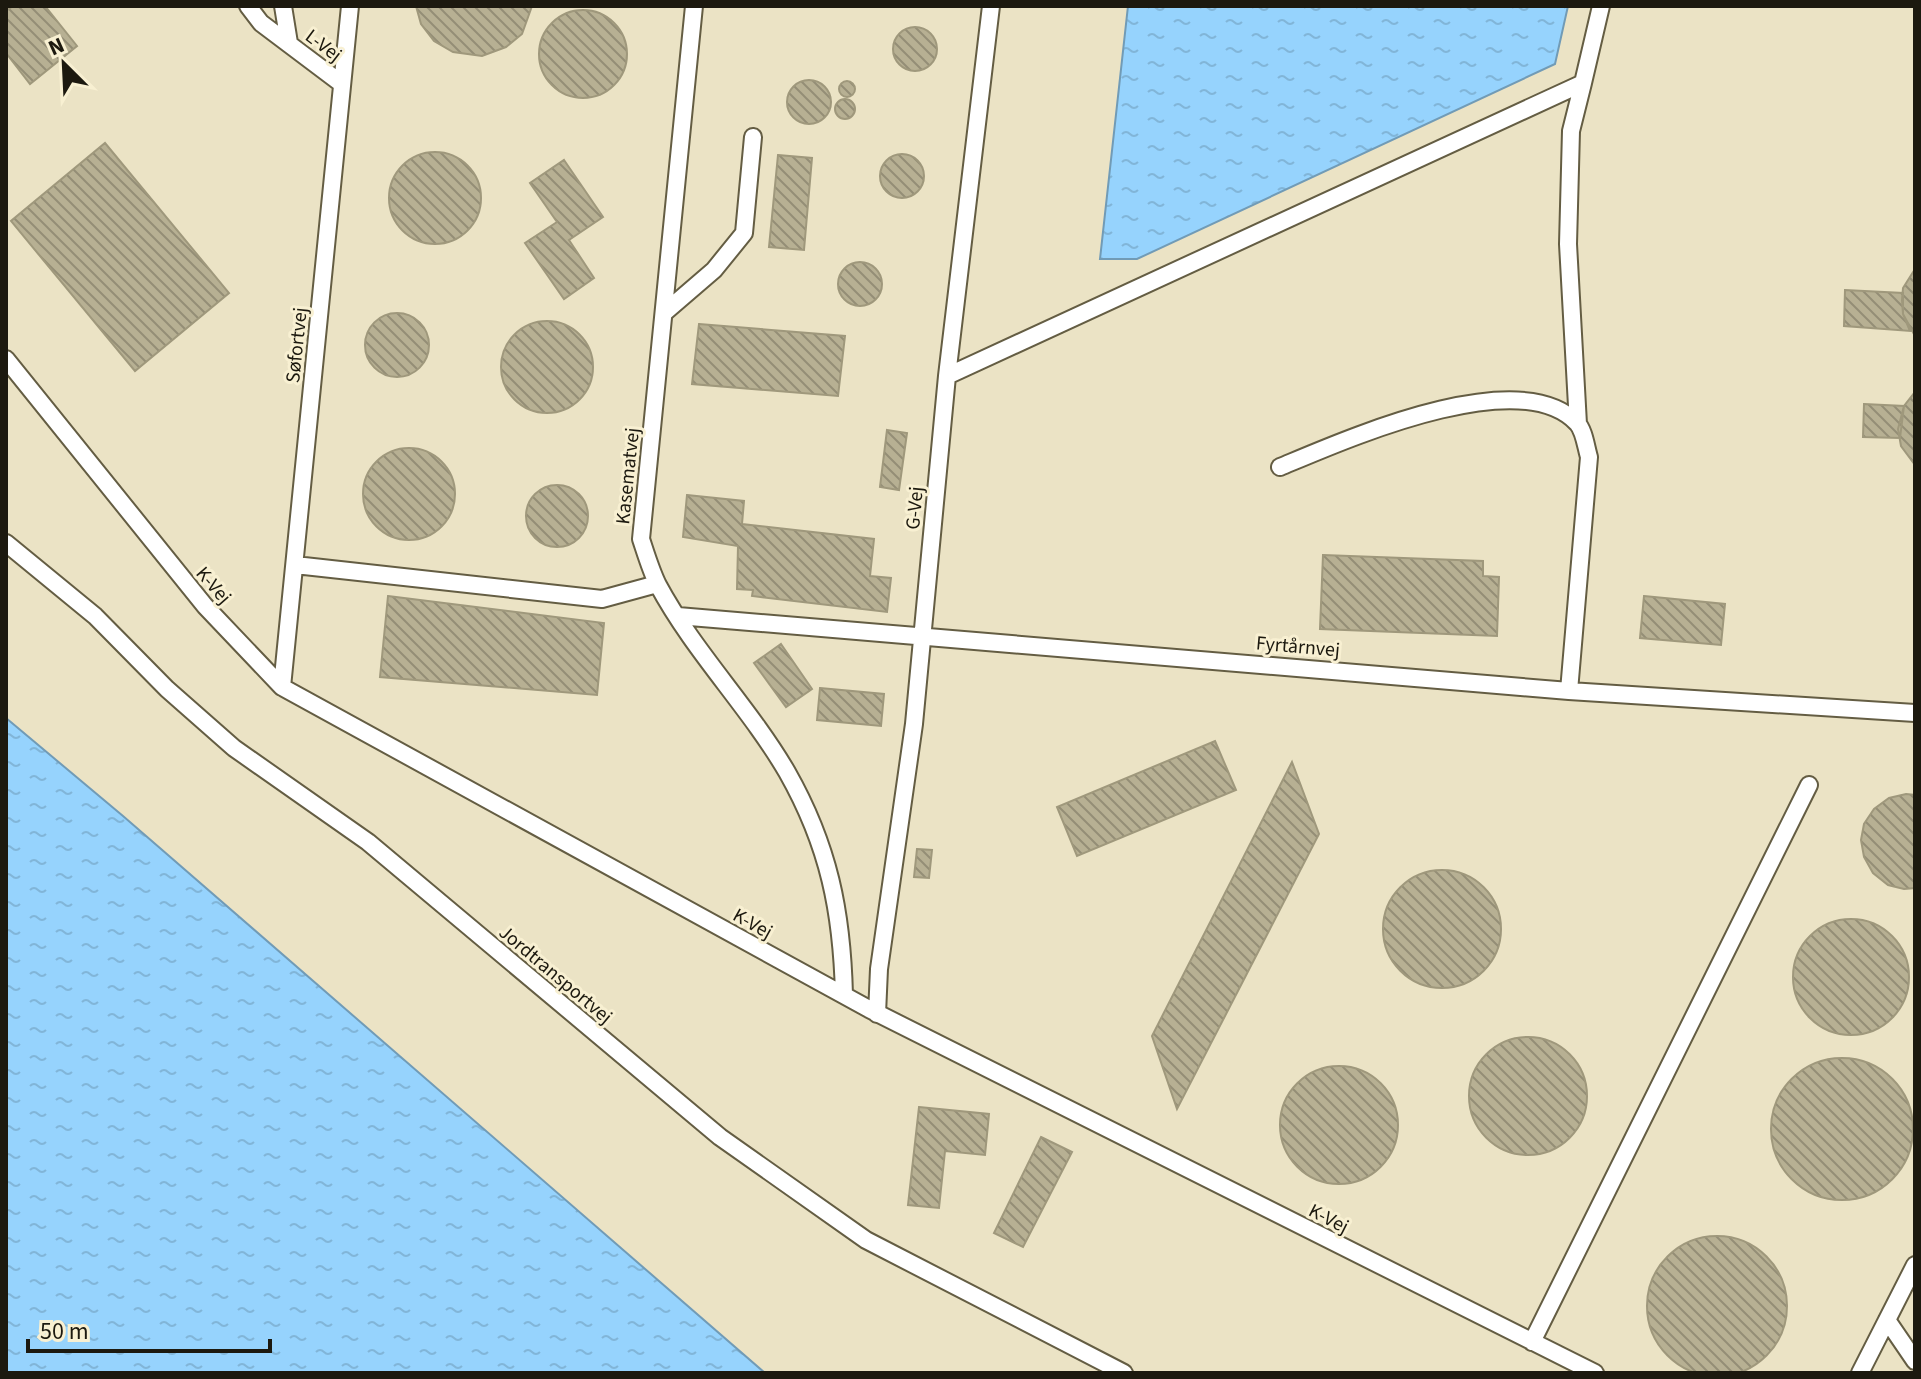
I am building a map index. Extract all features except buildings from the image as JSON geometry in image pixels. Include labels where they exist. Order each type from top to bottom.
[{"type":"lane","name":"L-Vej","points":[[248,6],[261,23],[342,84]]},
{"type":"lane","points":[[283,6],[289,43]]},
{"type":"lane","name":"Søfortvej","points":[[282,687],[350,6]]},
{"type":"lane","name":"Kasematvej","points":[[694,6],[641,539],[657,584],[787,773],[815,834],[835,890],[842,933],[844,995]]},
{"type":"lane","name":"G-Vej","points":[[877,1014],[879,969],[914,724],[947,376],[991,6]]},
{"type":"lane","points":[[1569,691],[1589,457],[1578,424],[1568,244],[1571,131],[1601,6]]},
{"type":"lane","points":[[947,376],[1583,83]]},
{"type":"lane","points":[[664,313],[714,270],[744,233],[753,137]]},
{"type":"lane","name":"K-Vej","points":[[6,359],[205,606],[282,687],[877,1014],[1595,1373]]},
{"type":"lane","points":[[1280,467],[1353,436],[1460,405],[1504,399],[1545,402],[1578,424]]},
{"type":"lane","name":"Jordtransportvej","points":[[6,543],[95,616],[167,689],[234,748],[368,842],[720,1137],[866,1240],[1124,1373]]},
{"type":"lane","points":[[295,565],[602,599],[657,584]]},
{"type":"lane","name":"Fyrtårnvej","points":[[678,616],[1569,691],[1915,713]]},
{"type":"lane","points":[[1532,1342],[1809,785]]},
{"type":"lane","points":[[1860,1373],[1915,1265]]},
{"type":"lane","points":[[1887,1320],[1915,1361]]},
{"type":"water","points":[[1128,6],[1568,6],[1555,64],[1137,259],[1100,259]]},
{"type":"water","points":[[6,718],[123,816],[765,1373],[6,1373]]}]
